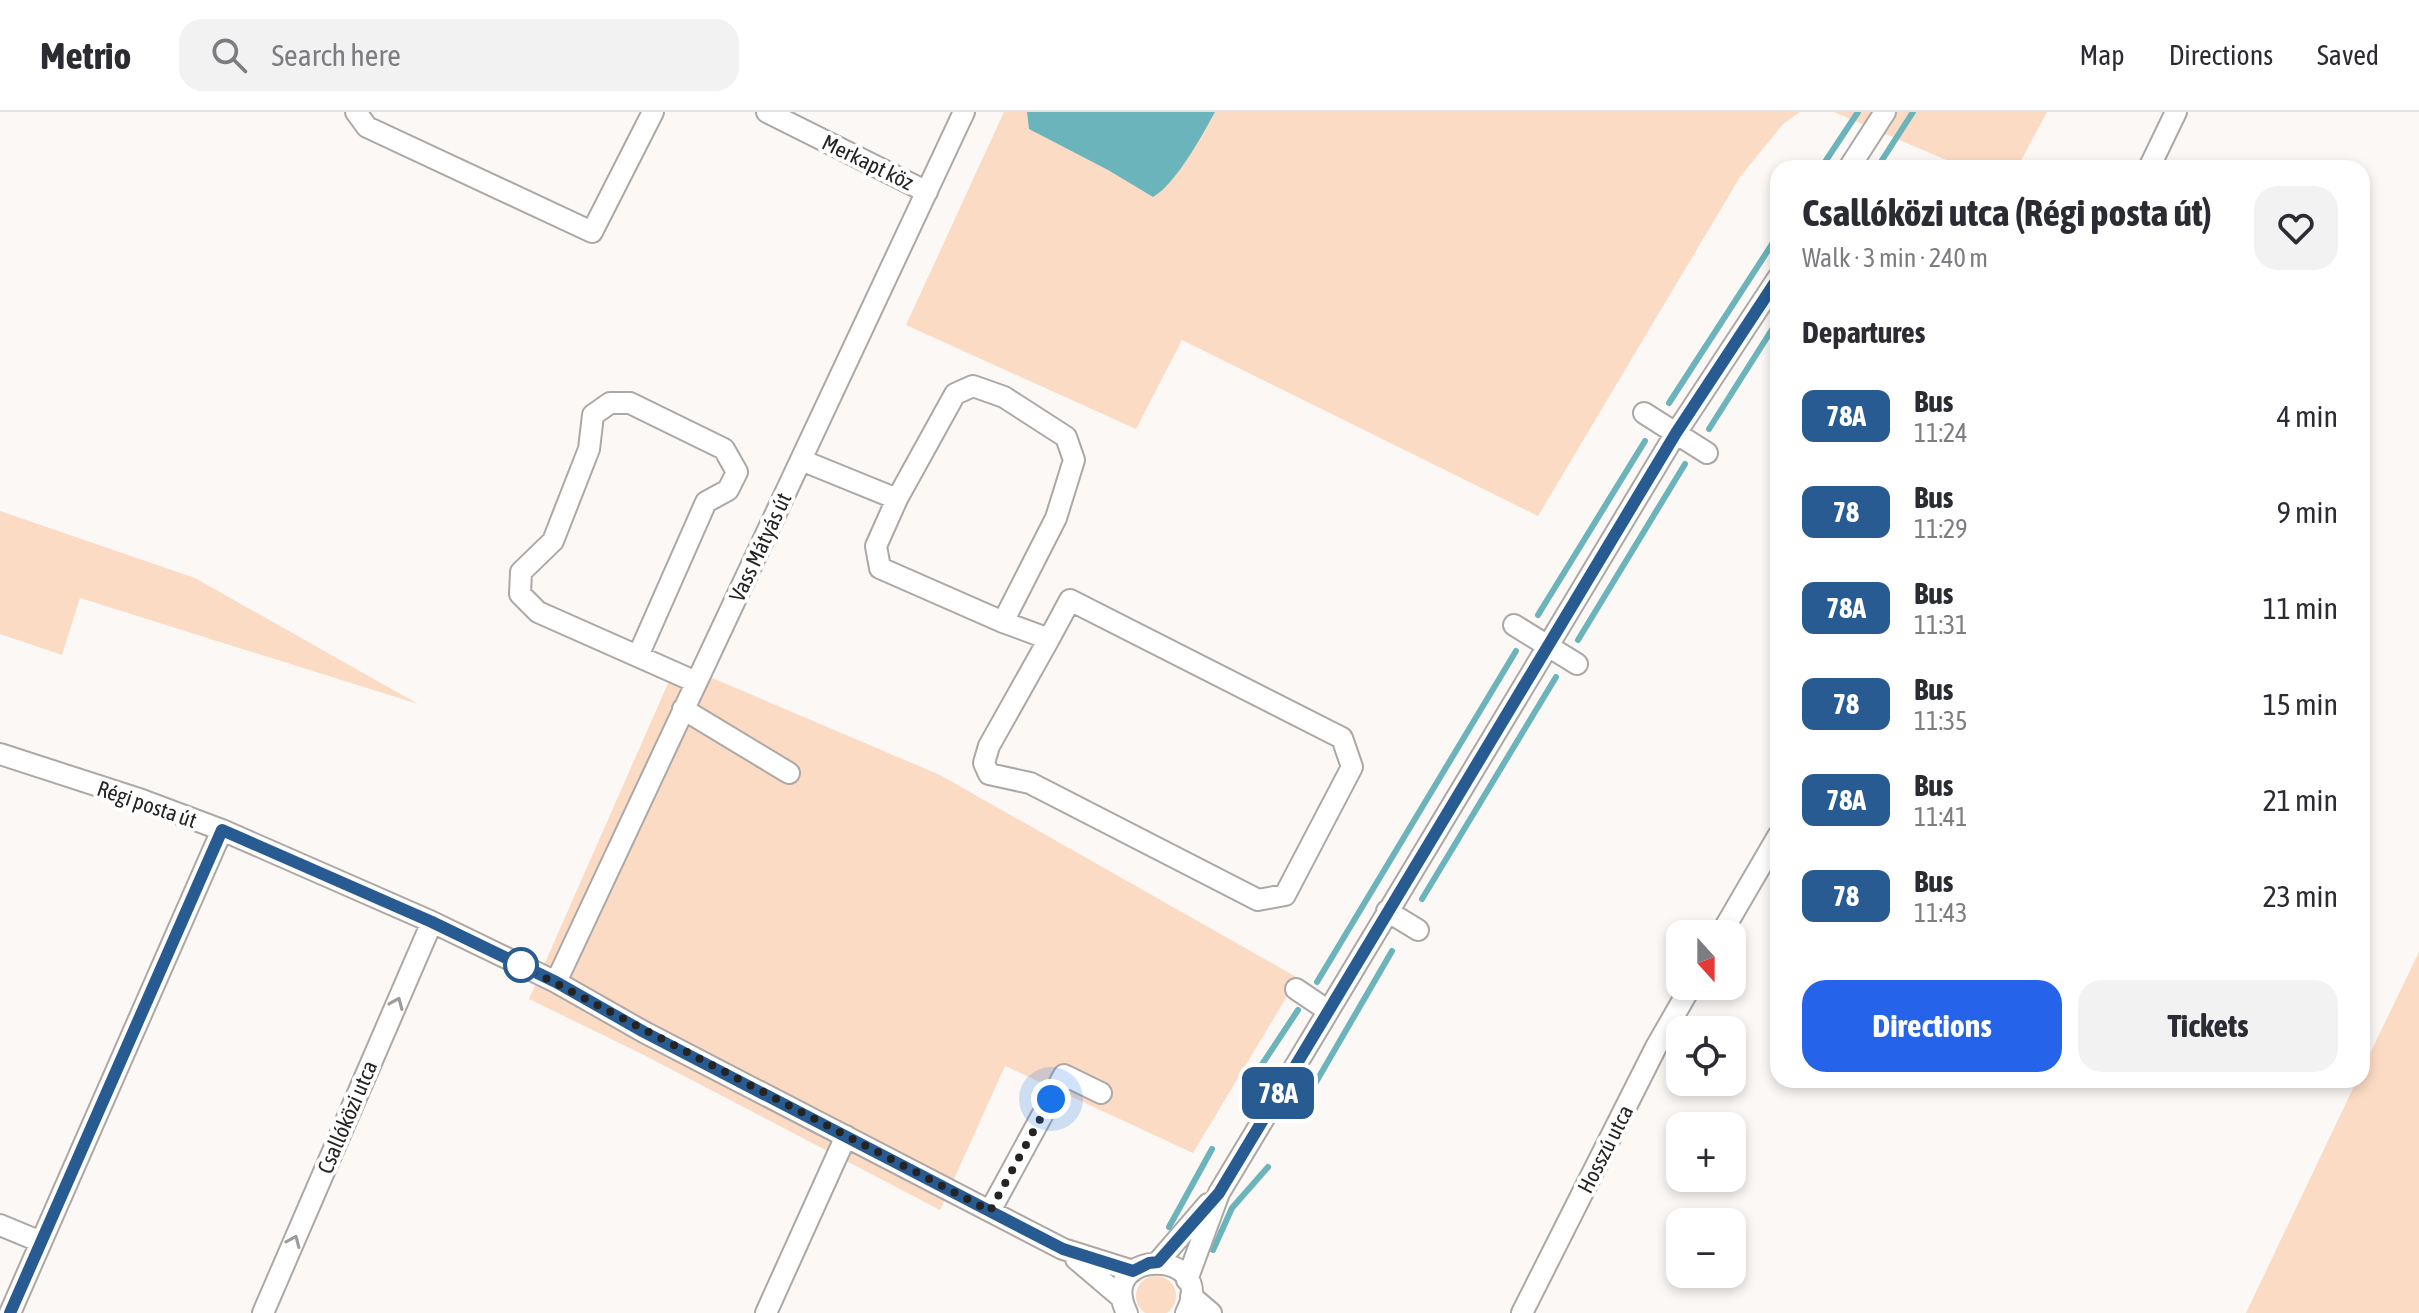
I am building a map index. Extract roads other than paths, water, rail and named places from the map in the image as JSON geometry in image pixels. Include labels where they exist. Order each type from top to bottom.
[{"type":"street","points":[[356,112],[367,127],[592,232],[653,112]]},
{"type":"street","name":"Merkapt köz","points":[[767,112],[927,192]]},
{"type":"street","name":"Vass Mátyás út","points":[[556,982],[964,112]]},
{"type":"street","points":[[1854,160],[1885,112]]},
{"type":"street","points":[[2153,160],[2176,112]]},
{"type":"street","points":[[1158,1262],[1219,1193],[1676,433],[1770,290]]},
{"type":"street","points":[[1003,622],[1056,518],[1074,460],[1066,437],[1004,397],[973,386],[955,394],[897,499],[876,546],[880,568],[1003,622],[1049,639]]},
{"type":"street","points":[[638,656],[706,502],[728,490],[737,472],[724,449],[630,403],[610,403],[593,415],[589,449],[553,541],[521,572],[520,594],[538,612],[696,682]]},
{"type":"street","points":[[1644,413],[1707,453]]},
{"type":"street","points":[[801,460],[897,499]]},
{"type":"street","points":[[1070,600],[1342,738],[1352,767],[1285,895],[1258,900],[1030,783],[989,774],[984,763],[989,746],[1049,639],[1070,600]]},
{"type":"street","points":[[1514,625],[1577,664]]},
{"type":"street","points":[[683,709],[789,773]]},
{"type":"street","name":"Régi posta út","points":[[0,754],[142,800],[222,830],[432,922],[556,982],[644,1032],[1063,1249],[1133,1271]]},
{"type":"street","points":[[10,1313],[222,830]]},
{"type":"street","points":[[1729,920],[1770,850]]},
{"type":"street","points":[[1387,911],[1418,930]]},
{"type":"street","name":"Csallóközi utca","points":[[263,1313],[432,922]]},
{"type":"street","points":[[1296,989],[1327,1010]]},
{"type":"street","name":"Hosszú utca","points":[[1522,1313],[1656,1047],[1683,1000]]},
{"type":"street","points":[[990,1211],[1064,1075],[1101,1093]]},
{"type":"street","points":[[766,1313],[846,1136]]},
{"type":"street","points":[[1188,1296],[1219,1193]]},
{"type":"street","points":[[0,1225],[41,1242]]},
{"type":"street","name":"Régi posta út","points":[[1063,1249],[1125,1305]]},
{"type":"street","points":[[1125,1305],[1127,1279],[1133,1271],[1158,1262],[1175,1267],[1188,1296],[1211,1313]]},
{"type":"water","points":[[1027,112],[1215,112],[1179,171],[1153,197],[1029,129]]},
{"type":"waterway","points":[[1826,160],[1858,112]]},
{"type":"waterway","points":[[1882,160],[1913,112]]},
{"type":"waterway","points":[[1669,403],[1770,247]]},
{"type":"waterway","points":[[1709,429],[1770,333]]},
{"type":"waterway","points":[[1538,615],[1645,441]]},
{"type":"waterway","points":[[1578,640],[1685,464]]},
{"type":"waterway","points":[[1317,982],[1516,651]]},
{"type":"waterway","points":[[1422,899],[1556,677]]},
{"type":"waterway","points":[[1312,1089],[1392,951]]},
{"type":"waterway","points":[[1261,1066],[1298,1010]]},
{"type":"waterway","points":[[1169,1227],[1212,1149]]},
{"type":"waterway","points":[[1213,1250],[1232,1208],[1268,1167]]}]
